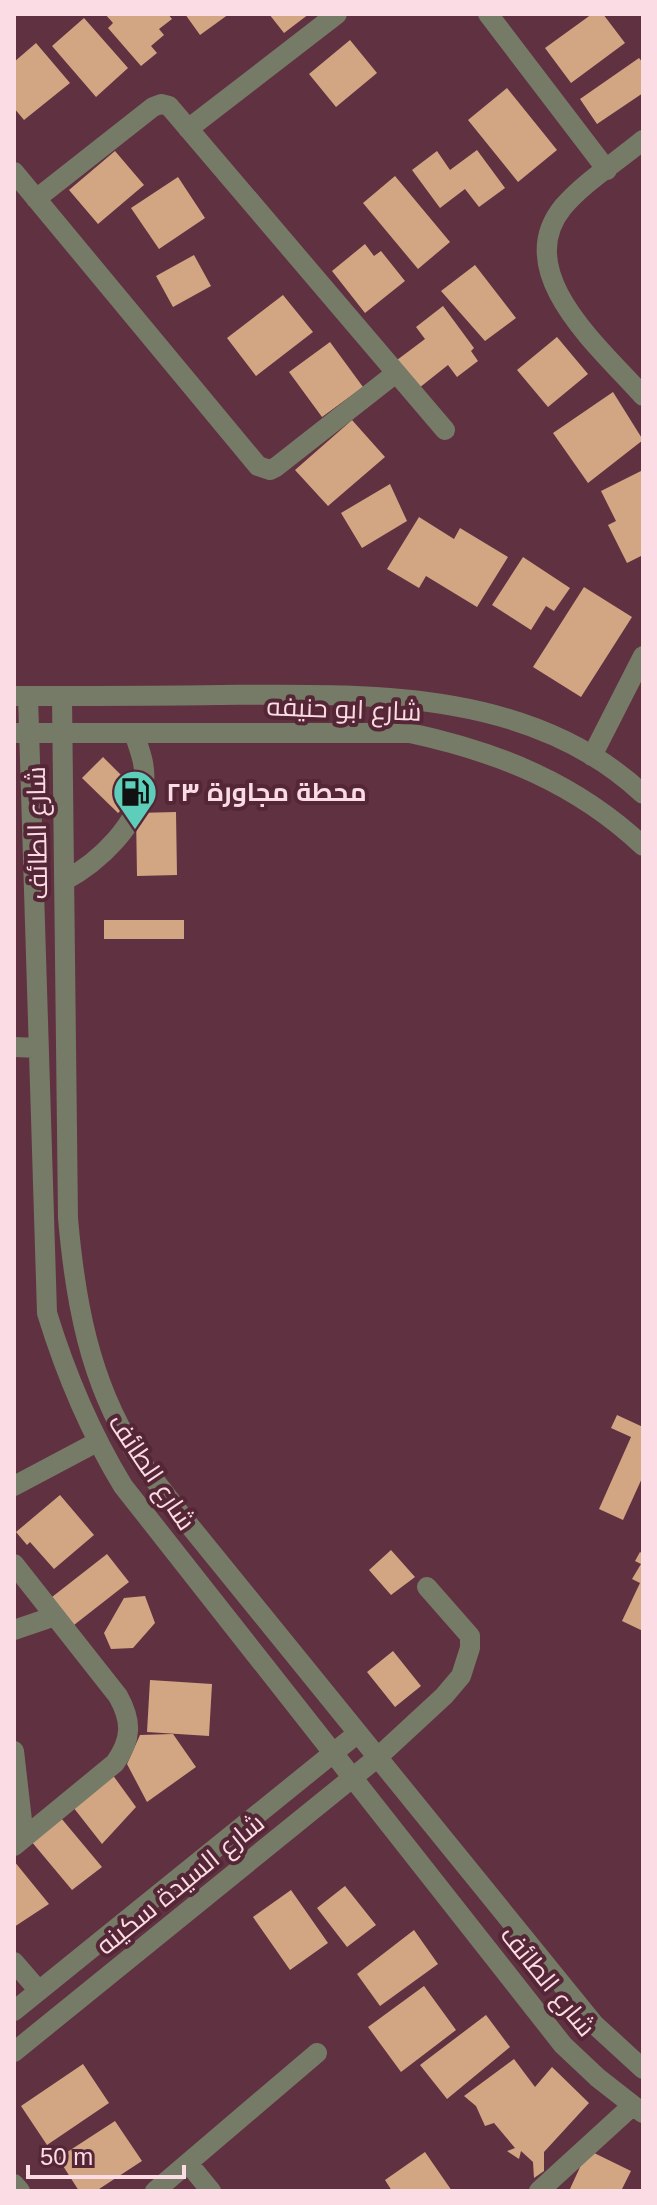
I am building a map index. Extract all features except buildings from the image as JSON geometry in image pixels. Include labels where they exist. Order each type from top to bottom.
[{"type":"street","points":[[188,129],[337,14]]},
{"type":"street","points":[[488,14],[607,170]]},
{"type":"street","points":[[36,199],[153,107],[169,106],[445,430]]},
{"type":"street","points":[[643,140],[563,207],[551,230],[546,256],[554,292],[643,396]]},
{"type":"street","points":[[14,172],[264,469],[276,467],[396,373]]},
{"type":"street","points":[[592,756],[643,656]]},
{"type":"street","name":"شارع ابو حنيفه","points":[[21,696],[314,694],[416,699],[479,710],[537,728],[592,756],[643,794]]},
{"type":"street","name":"شارع الطائف","points":[[21,696],[39,1048],[47,1313],[68,1379],[97,1442],[154,1527],[563,2045],[637,2109]]},
{"type":"street","name":"شارع الطائف","points":[[62,697],[68,1218],[75,1299],[97,1376],[133,1450],[594,2024],[643,2069]]},
{"type":"street","name":"شارع ابو حنيفه","points":[[22,733],[410,733],[474,747],[534,770],[591,803],[643,846]]},
{"type":"street","points":[[64,881],[95,862],[135,811],[145,780],[143,760],[134,733]]},
{"type":"street","points":[[14,1047],[39,1048]]},
{"type":"street","points":[[14,1486],[97,1442]]},
{"type":"street","points":[[14,1564],[118,1696],[127,1712],[130,1730],[126,1748],[115,1763],[19,1842]]},
{"type":"street","name":"شارع السيدة سكينه","points":[[14,2052],[378,1757],[461,1676],[470,1648],[470,1636],[427,1587]]},
{"type":"street","points":[[14,1630],[55,1616]]},
{"type":"street","name":"شارع السيدة سكينه","points":[[14,2011],[358,1733]]},
{"type":"street","points":[[14,1751],[19,1842]]},
{"type":"street","points":[[14,1962],[39,1991]]},
{"type":"street","points":[[155,2191],[317,2053]]},
{"type":"street","points":[[539,2191],[637,2109]]},
{"type":"street","points":[[188,2163],[211,2191]]},
{"type":"street","points":[[14,2184],[20,2191]]},
{"type":"place","name":"محطة مجاورة ٢٣","points":[[135,831]]}]
